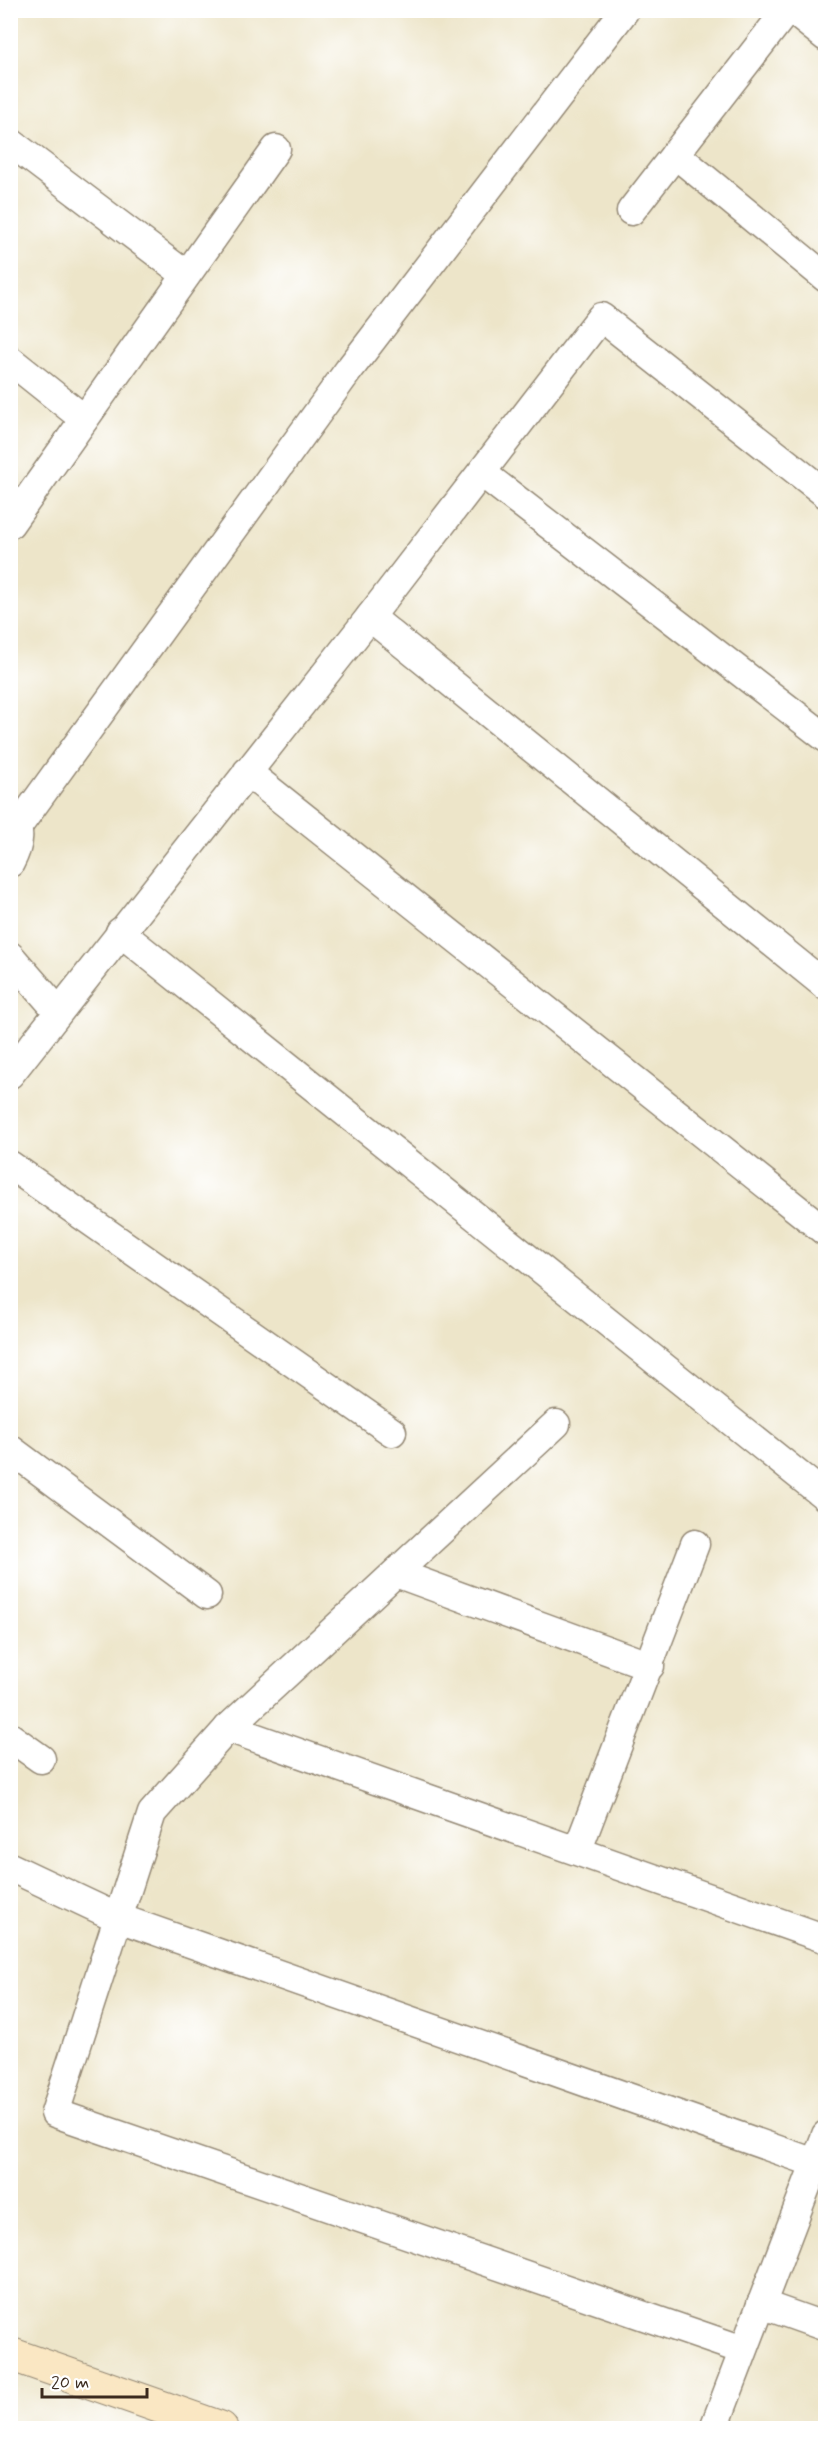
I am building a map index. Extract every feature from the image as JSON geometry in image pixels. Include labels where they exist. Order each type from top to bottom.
[{"type":"street","points":[[10,863],[16,852],[15,818],[348,371],[625,10]]},
{"type":"street","points":[[631,211],[787,10]]},
{"type":"street","points":[[792,10],[825,37]]},
{"type":"street","points":[[10,142],[186,275]]},
{"type":"street","points":[[10,524],[276,149]]},
{"type":"street","points":[[675,154],[825,278]]},
{"type":"street","points":[[10,1074],[370,617],[601,317],[825,494]]},
{"type":"street","points":[[10,360],[84,419]]},
{"type":"street","points":[[482,472],[825,738]]},
{"type":"street","points":[[370,617],[825,986]]},
{"type":"street","points":[[247,772],[825,1232]]},
{"type":"street","points":[[120,932],[825,1497]]},
{"type":"street","points":[[10,956],[58,1011]]},
{"type":"street","points":[[10,1165],[392,1431]]},
{"type":"street","points":[[555,1424],[228,1728],[152,1813],[116,1917],[55,2113],[744,2350]]},
{"type":"street","points":[[10,1449],[207,1595]]},
{"type":"street","points":[[578,1850],[695,1544]]},
{"type":"street","points":[[396,1573],[650,1666]]},
{"type":"street","points":[[228,1728],[825,1939]]},
{"type":"street","points":[[10,1737],[41,1759]]},
{"type":"street","points":[[10,1867],[116,1917],[815,2163]]},
{"type":"street","points":[[714,2428],[825,2135]]},
{"type":"street","points":[[761,2304],[825,2327]]},
{"type":"street","points":[[10,2354],[221,2428]]}]
